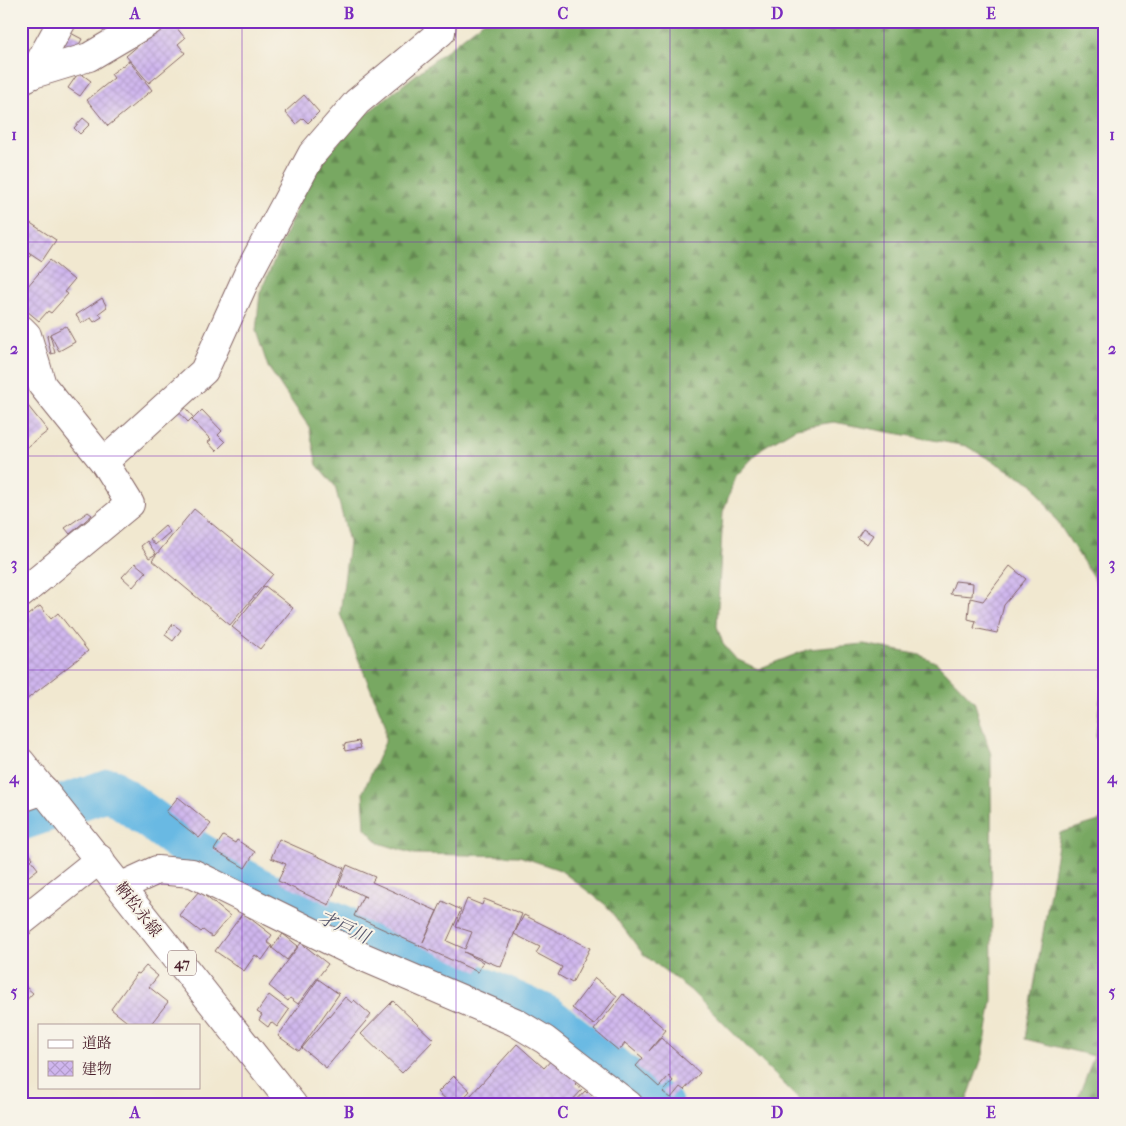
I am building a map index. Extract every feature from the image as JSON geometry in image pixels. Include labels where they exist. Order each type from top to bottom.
[{"type":"street","points":[[27,77],[62,21]]},
{"type":"street","points":[[27,77],[89,57],[150,21]]},
{"type":"street","points":[[104,462],[204,371],[248,274],[312,154],[357,102],[404,66],[441,32],[442,21]]},
{"type":"street","points":[[21,329],[26,335],[42,386],[104,462],[130,504],[21,594]]},
{"type":"street","name":"鞆松永線","points":[[21,762],[38,795],[70,822],[293,1105]]},
{"type":"street","points":[[21,922],[100,859]]},
{"type":"street","points":[[122,886],[157,870],[192,873],[361,956],[515,1022],[545,1040],[629,1105]]},
{"type":"green space","points":[[484,21],[1105,21],[1105,619],[1095,580],[1033,484],[966,446],[834,422],[796,428],[762,448],[736,476],[723,512],[717,626],[723,644],[736,659],[758,669],[809,649],[864,644],[920,655],[937,663],[974,701],[991,755],[992,1000],[983,1055],[965,1105],[805,1105],[690,990],[643,954],[606,905],[560,870],[519,856],[414,854],[379,843],[365,828],[363,792],[385,742],[385,724],[340,614],[349,542],[335,486],[317,465],[309,427],[268,367],[256,331],[260,293],[314,168],[366,114]]},
{"type":"green space","points":[[1105,659],[1105,758],[1096,736]]},
{"type":"green space","points":[[1105,819],[1105,1105],[1075,1105],[1094,1056],[1025,1039],[1060,833]]},
{"type":"building","points":[[167,21],[171,21],[185,38],[178,44],[185,53],[149,83],[126,56]]},
{"type":"building","points":[[65,30],[82,39],[72,59],[55,50]]},
{"type":"building","points":[[129,61],[152,90],[108,126],[87,100],[114,78],[111,74]]},
{"type":"building","points":[[79,72],[91,81],[80,96],[68,88]]},
{"type":"building","points":[[304,95],[319,112],[308,123],[303,118],[296,124],[285,112]]},
{"type":"building","points":[[83,118],[90,124],[80,134],[74,128]]},
{"type":"building","points":[[23,218],[56,240],[42,261],[21,247],[21,221]]},
{"type":"building","points":[[21,248],[31,255],[26,261],[21,258]]},
{"type":"building","points":[[50,260],[74,280],[64,292],[68,294],[51,313],[48,311],[39,321],[21,306],[21,294]]},
{"type":"building","points":[[102,298],[107,307],[99,313],[102,317],[94,322],[91,318],[81,323],[76,315]]},
{"type":"building","points":[[66,326],[75,342],[59,351],[50,334]]},
{"type":"building","points":[[50,335],[55,353],[51,354],[47,336]]},
{"type":"building","points":[[183,405],[193,417],[188,422],[177,410]]},
{"type":"building","points":[[28,406],[48,431],[21,452],[21,412]]},
{"type":"building","points":[[202,410],[222,431],[218,435],[225,442],[216,451],[208,442],[211,440],[192,420]]},
{"type":"building","points":[[194,509],[273,574],[230,625],[152,560]]},
{"type":"building","points":[[88,512],[92,515],[70,534],[65,528]]},
{"type":"building","points":[[165,526],[170,532],[155,545],[150,539]]},
{"type":"building","points":[[863,529],[873,535],[867,544],[857,538]]},
{"type":"building","points":[[147,541],[156,554],[149,558],[141,546]]},
{"type":"building","points":[[135,563],[146,572],[133,587],[122,577]]},
{"type":"building","points":[[1010,566],[1026,579],[1004,605],[997,633],[974,628],[976,621],[968,619],[970,598],[983,601]]},
{"type":"building","points":[[955,581],[973,583],[972,596],[950,594]]},
{"type":"building","points":[[265,586],[293,608],[260,649],[232,627]]},
{"type":"building","points":[[40,606],[51,619],[58,613],[88,651],[21,704],[21,620]]},
{"type":"building","points":[[173,624],[181,630],[173,641],[165,635]]},
{"type":"building","points":[[359,741],[361,748],[345,751],[344,744]]},
{"type":"building","points":[[178,797],[211,824],[199,838],[166,812]]},
{"type":"building","points":[[223,836],[235,843],[237,840],[255,852],[245,868],[214,850]]},
{"type":"building","points":[[279,839],[344,868],[329,905],[278,881],[286,864],[271,858]]},
{"type":"building","points":[[21,843],[33,858],[31,860],[38,869],[21,882]]},
{"type":"building","points":[[347,865],[375,877],[372,882],[437,911],[423,942],[442,901],[461,910],[447,941],[465,949],[472,932],[456,927],[467,899],[482,905],[484,899],[522,914],[501,967],[464,952],[483,962],[478,972],[354,916],[363,896],[366,897],[339,884]]},
{"type":"building","points":[[199,891],[230,916],[212,937],[203,930],[201,932],[179,915]]},
{"type":"building","points":[[243,913],[272,935],[267,942],[272,946],[262,960],[255,955],[244,971],[215,951]]},
{"type":"building","points":[[524,915],[590,948],[572,983],[558,975],[562,967],[536,953],[540,947],[514,934]]},
{"type":"building","points":[[283,934],[298,946],[287,960],[272,948]]},
{"type":"building","points":[[301,943],[328,964],[298,1004],[290,998],[288,1001],[269,986]]},
{"type":"building","points":[[146,966],[158,976],[149,987],[168,1002],[151,1024],[130,1024],[111,1009],[137,973],[139,974]]},
{"type":"building","points":[[595,978],[617,996],[594,1025],[572,1008]]},
{"type":"building","points":[[318,979],[339,994],[299,1051],[278,1036]]},
{"type":"building","points":[[21,983],[33,993],[21,1006]]},
{"type":"building","points":[[623,994],[666,1030],[649,1051],[661,1038],[700,1073],[684,1090],[680,1087],[671,1098],[663,1092],[673,1081],[669,1076],[659,1087],[636,1066],[643,1058],[625,1043],[619,1051],[594,1030]]},
{"type":"building","points":[[269,995],[289,1010],[277,1027],[271,1022],[268,1027],[259,1020],[262,1015],[257,1012]]},
{"type":"building","points":[[345,997],[352,1003],[354,1000],[371,1015],[326,1068],[302,1048]]},
{"type":"building","points":[[393,1001],[434,1040],[402,1073],[361,1034]]},
{"type":"building","points":[[517,1044],[544,1068],[554,1057],[579,1080],[575,1084],[582,1090],[568,1105],[462,1105]]},
{"type":"building","points":[[454,1076],[470,1091],[457,1105],[452,1105],[438,1092]]},
{"type":"building","points":[[590,1090],[605,1105],[572,1105],[585,1091],[587,1093]]},
{"type":"waterway","name":"才戸川","points":[[21,820],[110,789],[187,846],[257,888],[546,1016],[662,1105]]}]
